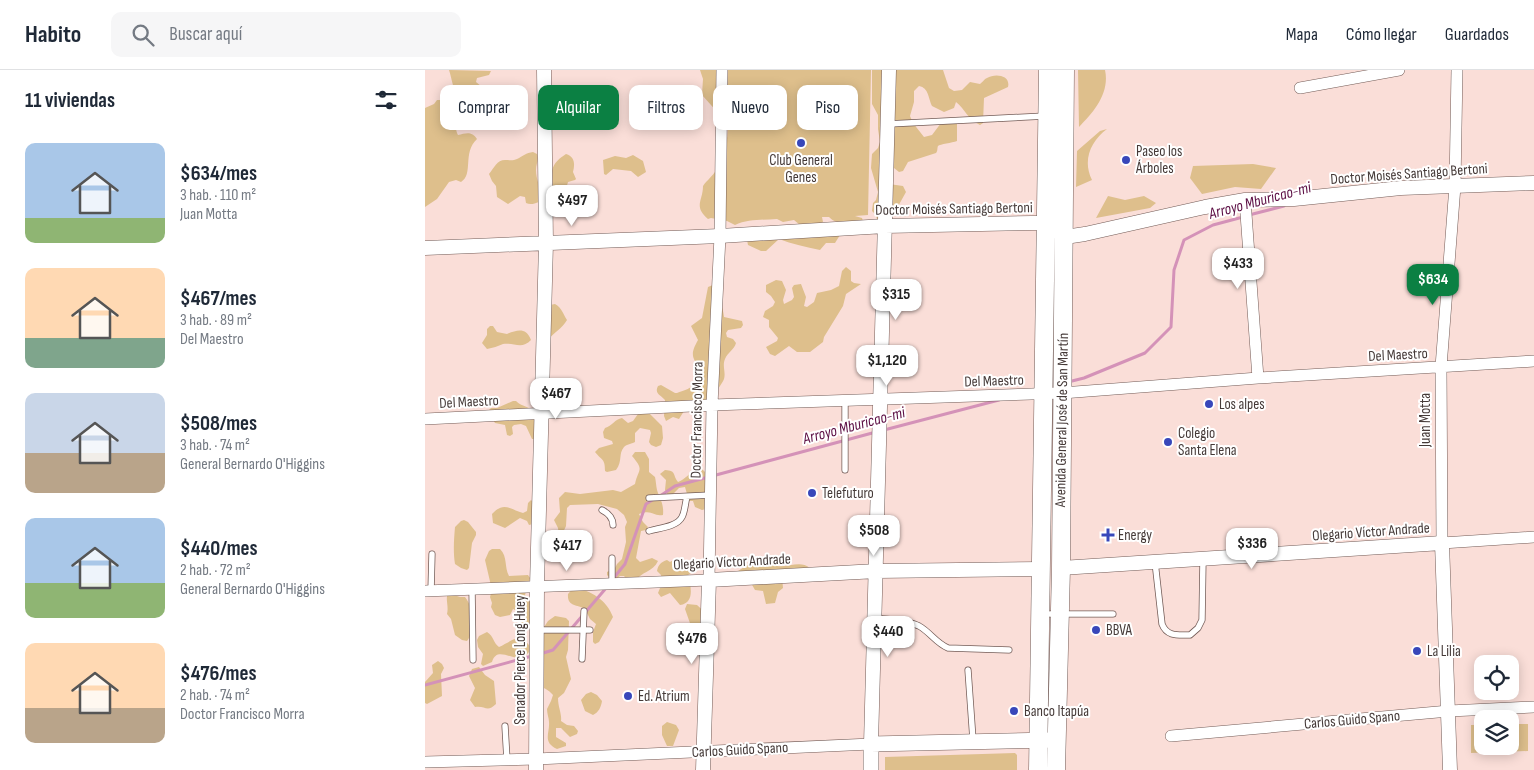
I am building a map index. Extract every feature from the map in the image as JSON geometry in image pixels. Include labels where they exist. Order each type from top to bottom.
[{"type":"highway","name":"Avenida General José de San Martín","points":[[1038,770],[1048,70]]},
{"type":"highway","name":"Avenida General José de San Martín","points":[[1055,770],[1058,655],[1055,614],[1061,568],[1065,70]]},
{"type":"highway","points":[[1041,502],[1049,519],[1049,559],[1054,567],[1061,568]]},
{"type":"highway","points":[[1041,569],[1050,572],[1055,614]]},
{"type":"main road","name":"Carlos Guido Spano","points":[[871,744],[1056,740]]},
{"type":"main road","points":[[871,744],[871,770]]},
{"type":"street","name":"Senador Pierce Long Huey","points":[[536,765],[537,586],[546,243],[544,70]]},
{"type":"street","name":"Doctor Francisco Morra","points":[[703,770],[712,405],[721,236],[722,70]]},
{"type":"street","points":[[871,744],[889,70]]},
{"type":"street","points":[[1300,88],[1399,70]]},
{"type":"street","name":"Juan Motta","points":[[1450,770],[1442,543],[1441,367],[1455,186],[1457,70]]},
{"type":"street","name":"Doctor Moisés Santiago Bertoni","points":[[425,248],[721,236],[885,226],[1046,223],[1065,237],[1245,200],[1295,199],[1401,188],[1534,183]]},
{"type":"street","points":[[1245,200],[1258,378]]},
{"type":"street","name":"Del Maestro","points":[[425,419],[712,405],[879,401],[1043,394],[1258,378],[1534,362]]},
{"type":"street","name":"Olegario Víctor Andrade","points":[[1061,568],[1534,537]]},
{"type":"street","name":"Olegario Víctor Andrade","points":[[428,591],[709,580],[877,571],[1041,569]]},
{"type":"street","name":"Carlos Guido Spano","points":[[1171,736],[1449,711],[1534,707]]},
{"type":"street","name":"Carlos Guido Spano","points":[[425,762],[507,760],[536,765],[703,751],[871,744]]},
{"type":"lane","points":[[888,124],[1047,116]]},
{"type":"lane","points":[[845,401],[845,470]]},
{"type":"lane","points":[[649,498],[711,495]]},
{"type":"lane","points":[[649,531],[678,522],[682,517],[687,497]]},
{"type":"lane","points":[[602,510],[608,514],[613,524]]},
{"type":"lane","points":[[428,591],[431,554]]},
{"type":"lane","points":[[612,583],[613,558]]},
{"type":"lane","points":[[1155,562],[1162,624],[1165,631],[1170,634],[1190,635],[1202,620],[1203,559]]},
{"type":"lane","points":[[472,589],[473,660]]},
{"type":"lane","points":[[582,659],[584,611]]},
{"type":"lane","points":[[1055,614],[1113,614]]},
{"type":"lane","points":[[875,618],[915,624],[947,648],[1009,650]]},
{"type":"lane","points":[[537,630],[590,630]]},
{"type":"lane","points":[[968,670],[973,742]]},
{"type":"lane","points":[[505,726],[507,760]]},
{"type":"shaded area","points":[[449,70],[491,71],[489,75],[477,78],[476,82],[480,85],[453,85]]},
{"type":"shaded area","name":"Club General Genes","points":[[700,70],[871,70],[868,215],[855,216],[862,218],[863,221],[840,223],[829,217],[822,217],[823,222],[812,225],[800,225],[794,220],[783,222],[777,219],[750,221],[735,225],[727,221],[708,219],[700,207],[703,186],[715,172],[721,159],[728,130],[787,130],[787,85],[713,85],[713,107],[703,96],[703,79]]},
{"type":"shaded area","points":[[872,70],[943,70],[949,88],[954,91],[962,90],[970,82],[980,84],[990,76],[1002,76],[1008,83],[1008,87],[984,98],[983,123],[980,125],[972,120],[956,102],[954,108],[944,112],[932,106],[925,89],[919,86],[914,91],[914,102],[910,116],[924,137],[932,135],[941,123],[957,121],[957,141],[939,145],[936,153],[908,162],[903,171],[899,172],[889,167],[889,184],[903,186],[906,192],[896,210],[887,213],[880,221],[877,220],[876,215],[872,211],[878,192],[871,168],[872,154],[878,148],[880,142],[878,115],[872,104]]},
{"type":"shaded area","points":[[1078,70],[1105,70],[1106,78],[1103,94],[1099,102],[1079,127]]},
{"type":"shaded area","points":[[437,100],[440,100],[440,130],[456,130],[458,135],[471,134],[477,139],[470,150],[465,178],[461,182],[456,180],[449,182],[437,199],[425,207],[425,108],[434,104]]},
{"type":"shaded area","points":[[1107,129],[1096,139],[1090,151],[1088,165],[1092,180],[1076,187],[1077,151],[1100,131]]},
{"type":"shaded area","points":[[533,152],[538,156],[536,174],[540,189],[539,202],[528,204],[525,197],[520,196],[508,204],[497,197],[496,186],[489,174],[500,161],[515,160]]},
{"type":"shaded area","points":[[566,154],[574,161],[573,172],[576,179],[568,182],[566,189],[561,190],[551,185],[551,175],[555,164]]},
{"type":"shaded area","points":[[633,155],[643,161],[646,172],[638,177],[631,171],[613,169],[606,175],[604,174],[603,160],[615,156],[626,158]]},
{"type":"shaded area","points":[[1253,164],[1276,168],[1261,189],[1235,187],[1202,194],[1190,178],[1193,166]]},
{"type":"shaded area","points":[[1108,196],[1125,200],[1144,196],[1156,203],[1150,208],[1096,218]]},
{"type":"shaded area","points":[[766,226],[840,235],[835,243],[826,243],[820,250],[779,239],[766,251],[761,251],[748,245],[747,240]]},
{"type":"shaded area","points":[[846,267],[851,271],[851,281],[861,284],[846,294],[843,306],[824,337],[823,342],[810,352],[797,352],[789,346],[775,356],[770,354],[766,347],[777,341],[778,338],[769,327],[769,320],[763,317],[765,311],[773,306],[775,302],[766,292],[766,285],[776,280],[782,281],[786,290],[783,300],[784,304],[794,297],[792,288],[794,285],[801,284],[806,297],[804,306],[807,307],[814,302],[817,293],[839,286],[842,271]]},
{"type":"shaded area","points":[[713,285],[724,317],[742,321],[743,325],[741,328],[728,330],[726,333],[727,337],[733,339],[736,343],[725,359],[724,379],[715,396],[684,411],[679,419],[673,417],[666,421],[664,416],[665,400],[657,393],[658,386],[661,385],[677,393],[689,388],[697,381],[701,372],[694,360],[693,353],[698,340],[691,326],[702,318],[708,287]]},
{"type":"shaded area","points":[[555,304],[561,309],[567,320],[547,341],[551,314],[549,309],[550,305]]},
{"type":"shaded area","points":[[490,326],[493,326],[497,332],[507,334],[524,331],[531,340],[524,345],[503,344],[487,349],[482,343]]},
{"type":"shaded area","points":[[513,401],[535,412],[536,439],[532,439],[526,426],[521,424],[514,425],[512,427],[513,434],[507,435],[505,425],[495,423],[488,411],[491,408],[497,408]]},
{"type":"shaded area","points":[[649,413],[662,426],[663,438],[661,445],[656,447],[651,445],[649,442],[650,430],[640,428],[635,433],[635,442],[626,445],[622,450],[616,470],[605,471],[604,462],[595,452],[599,448],[613,444],[612,441],[604,438],[603,432],[605,428],[622,418],[628,423],[633,421],[638,414]]},
{"type":"shaded area","points":[[635,452],[645,452],[649,459],[649,472],[655,477],[663,511],[663,515],[647,512],[639,514],[648,527],[646,530],[641,531],[636,558],[640,562],[652,558],[658,561],[653,568],[635,581],[628,581],[624,576],[611,579],[607,572],[615,568],[622,559],[626,542],[625,527],[627,522],[624,515],[617,509],[598,504],[570,505],[567,508],[566,526],[561,537],[554,520],[560,512],[559,498],[565,492],[580,494],[613,490],[621,492],[635,484],[639,467],[632,456]]},
{"type":"shaded area","points":[[696,469],[702,469],[706,473],[706,509],[702,510],[695,507],[693,501],[689,501],[685,487],[679,488],[673,494],[667,494],[665,490],[666,480],[660,474],[665,470],[671,471],[678,482]]},
{"type":"shaded area","points":[[531,500],[535,504],[533,524],[529,525],[527,521],[520,518],[505,528],[493,523],[492,514],[496,510],[507,507],[523,513],[527,511],[528,503]]},
{"type":"shaded area","points":[[464,520],[476,532],[467,570],[455,564],[454,554],[455,527]]},
{"type":"shaded area","points":[[492,549],[500,549],[502,552],[509,576],[528,575],[530,578],[525,595],[528,601],[532,602],[533,624],[522,625],[517,611],[513,609],[510,615],[500,617],[495,615],[491,607],[490,597],[492,590],[485,560]]},
{"type":"shaded area","points":[[675,559],[691,565],[691,573],[688,575],[691,589],[690,598],[685,604],[680,605],[670,593],[661,597],[658,593],[662,583],[661,575],[657,571],[658,567],[667,560],[670,562]]},
{"type":"shaded area","points":[[765,562],[777,566],[798,564],[810,568],[782,577],[783,588],[778,592],[775,603],[766,604],[763,591],[755,590],[751,583],[737,576],[738,571],[749,564],[756,566]]},
{"type":"shaded area","points":[[574,587],[598,597],[607,606],[613,617],[599,642],[595,644],[593,642],[593,632],[596,624],[590,619],[585,609],[569,601],[568,594]]},
{"type":"shaded area","points":[[448,593],[465,597],[470,606],[472,612],[472,631],[467,641],[455,635],[451,619],[447,614]]},
{"type":"shaded area","points":[[687,604],[697,605],[708,615],[701,627],[691,626],[685,609]]},
{"type":"shaded area","points":[[555,616],[566,618],[569,621],[566,657],[571,679],[564,693],[558,698],[561,721],[567,725],[574,726],[578,731],[577,734],[570,737],[561,728],[556,728],[556,737],[566,743],[566,746],[557,749],[548,740],[549,722],[547,709],[553,695],[537,684],[544,627]]},
{"type":"shaded area","points":[[487,632],[499,647],[512,640],[519,639],[527,643],[531,648],[527,655],[522,657],[499,654],[495,656],[492,662],[483,666],[481,664],[483,654],[478,647],[477,640],[479,636]]},
{"type":"shaded area","points":[[438,661],[444,668],[441,674],[442,696],[427,704],[425,703],[425,682],[433,673],[432,665]]},
{"type":"shaded area","points":[[479,667],[485,675],[494,681],[496,704],[490,708],[475,707],[470,700],[475,688],[469,676],[472,669]]},
{"type":"shaded area","points":[[591,692],[602,701],[599,709],[593,715],[585,711],[581,700],[586,694]]},
{"type":"shaded area","points":[[667,722],[676,725],[679,730],[673,746],[667,746],[662,735],[662,726]]},
{"type":"shaded area","points":[[1519,724],[1528,724],[1528,751],[1519,751]]},
{"type":"shaded area","points":[[1471,725],[1474,725],[1474,753],[1471,753]]},
{"type":"shaded area","points":[[1015,753],[1017,755],[1017,770],[885,770],[885,757]]},
{"type":"waterway","name":"Arroyo Mburicao-mi","points":[[1249,215],[1284,206]]},
{"type":"waterway","name":"Arroyo Mburicao-mi","points":[[1068,382],[1084,378],[1145,353],[1171,327],[1174,270],[1184,240],[1213,225],[1243,217]]},
{"type":"waterway","name":"Arroyo Mburicao-mi","points":[[884,430],[999,400]]},
{"type":"waterway","name":"Arroyo Mburicao-mi","points":[[660,496],[675,486],[876,432]]},
{"type":"waterway","name":"Arroyo Mburicao-mi","points":[[612,580],[625,564],[646,504],[654,499]]},
{"type":"waterway","name":"Arroyo Mburicao-mi","points":[[540,654],[553,650],[607,587]]},
{"type":"waterway","name":"Arroyo Mburicao-mi","points":[[425,685],[532,656]]},
{"type":"place","name":"Club General Genes","points":[[801,143]]},
{"type":"place","name":"Paseo los Árboles","points":[[1126,160]]},
{"type":"place","name":"Los alpes","points":[[1209,404]]},
{"type":"place","name":"Colegio Santa Elena","points":[[1168,442]]},
{"type":"place","name":"Telefuturo","points":[[812,493]]},
{"type":"place","name":"Energy","points":[[1108,535]]},
{"type":"place","name":"BBVA","points":[[1096,630]]},
{"type":"place","name":"La Lilia","points":[[1417,651]]},
{"type":"place","name":"Ed. Atrium","points":[[628,696]]},
{"type":"place","name":"Banco Itapúa","points":[[1014,711]]}]
